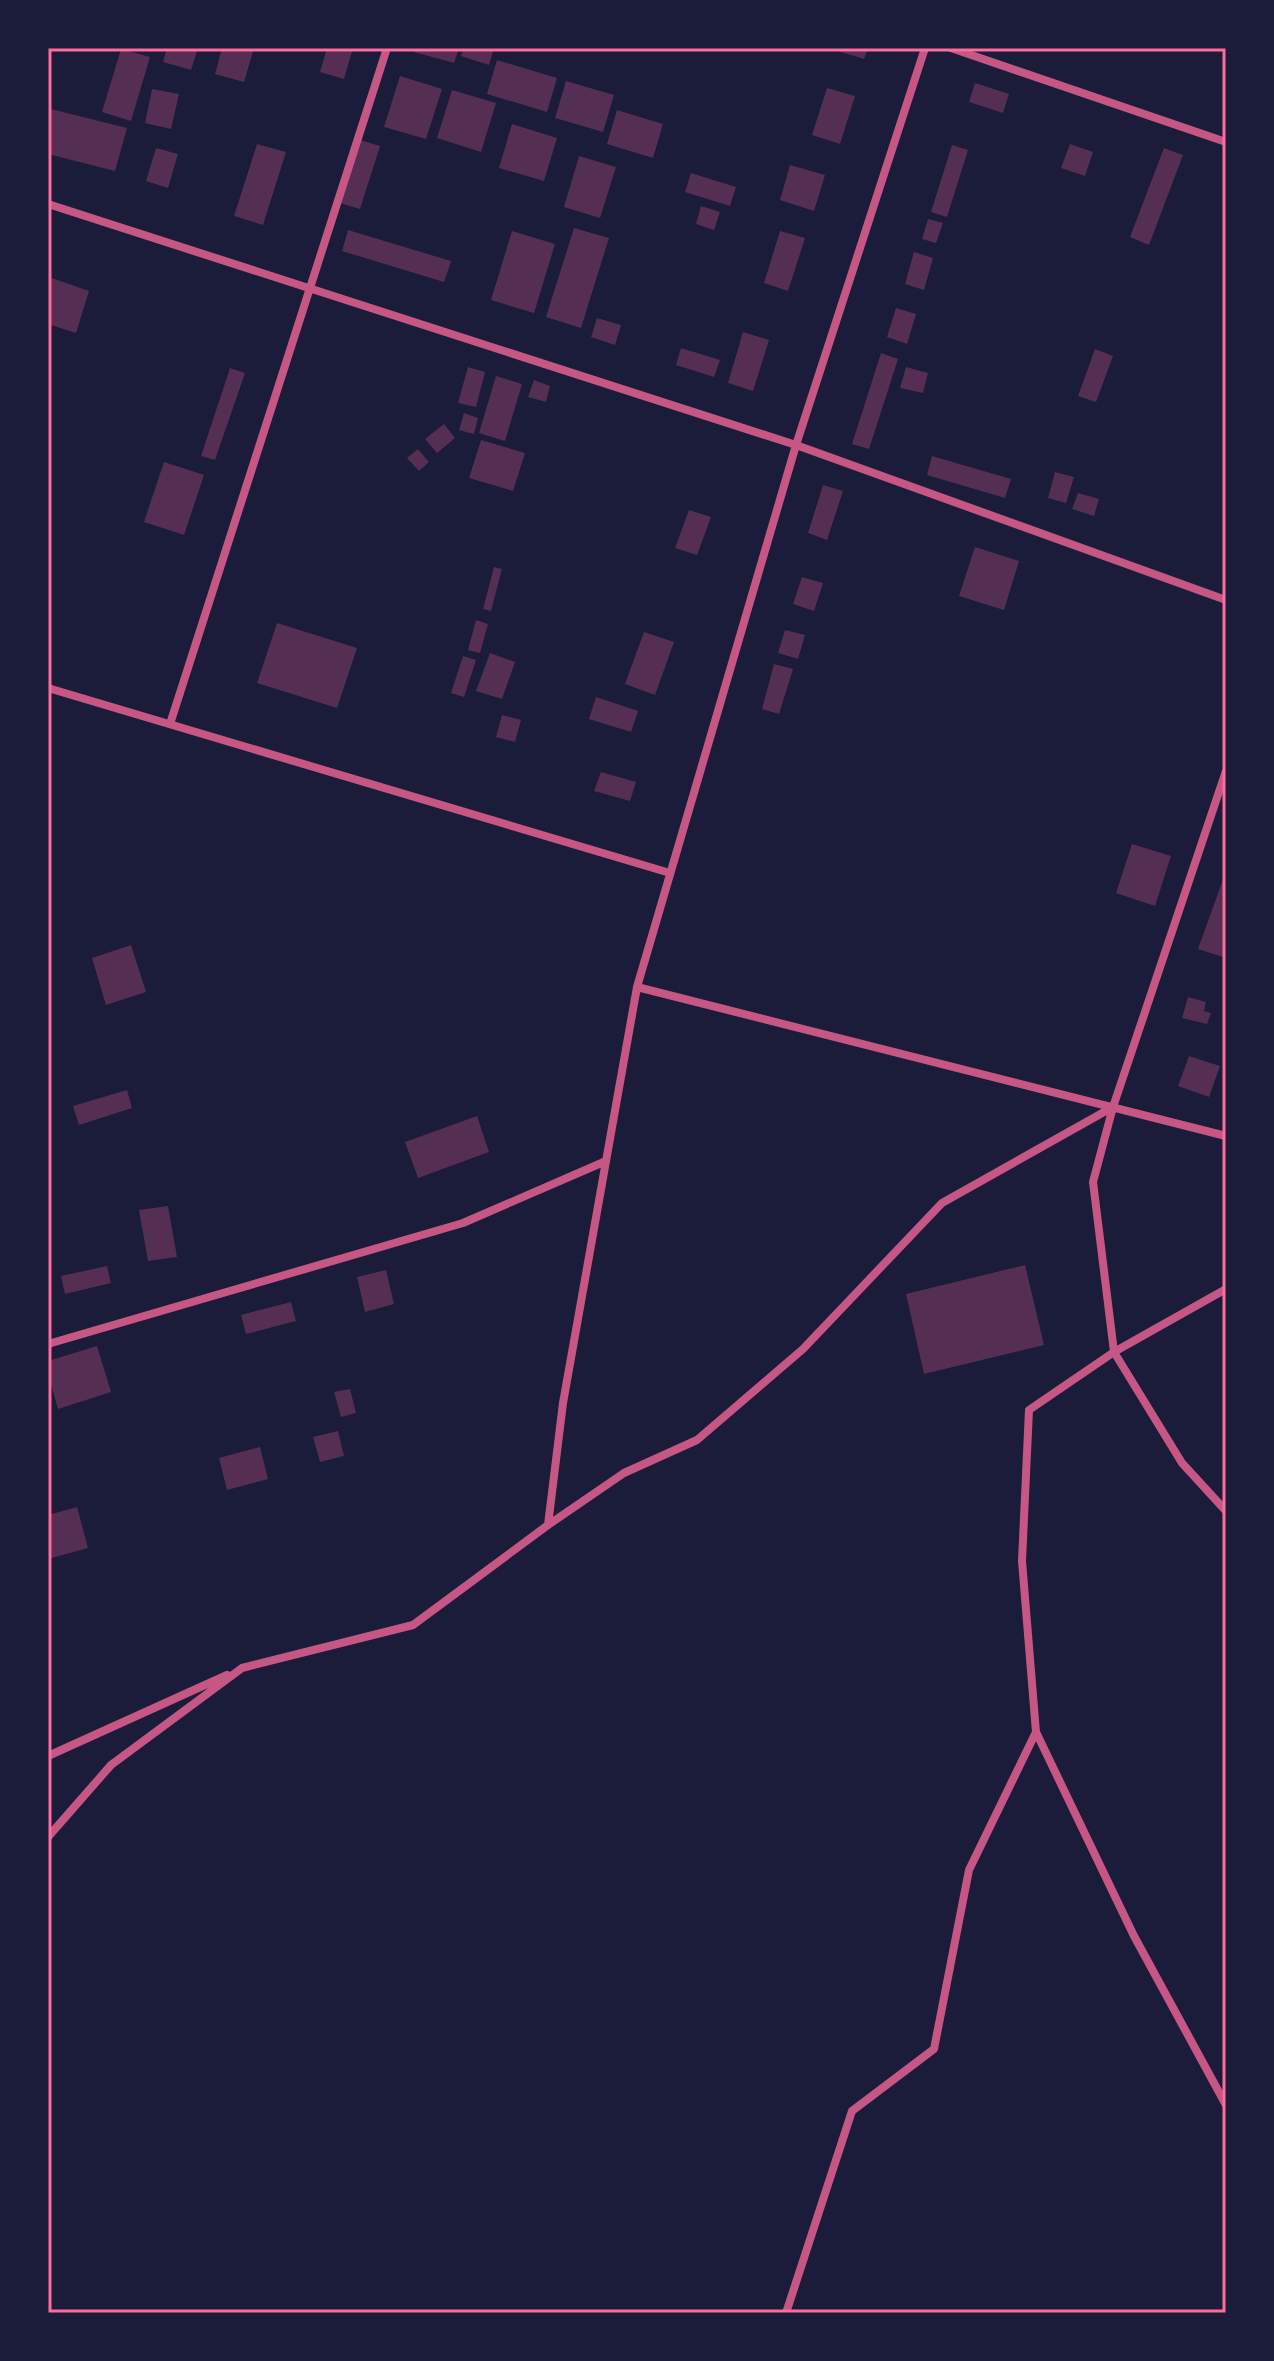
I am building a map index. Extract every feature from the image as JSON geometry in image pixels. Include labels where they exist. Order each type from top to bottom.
[{"type":"street","points":[[170,724],[387,48]]},
{"type":"street","points":[[548,1525],[563,1403],[637,987],[796,445],[925,48]]},
{"type":"street","points":[[951,48],[1226,142]]},
{"type":"street","points":[[48,204],[796,445],[1226,600]]},
{"type":"street","points":[[48,688],[670,873]]},
{"type":"street","points":[[1226,771],[1113,1107],[1093,1182],[1114,1352],[1182,1463],[1226,1511]]},
{"type":"street","points":[[637,987],[1226,1136]]},
{"type":"street","points":[[48,1756],[242,1668],[413,1625],[624,1473],[697,1440],[803,1349],[942,1203],[1113,1107]]},
{"type":"street","points":[[48,1344],[463,1223],[606,1161]]},
{"type":"street","points":[[1226,1289],[1114,1352],[1029,1410],[1022,1561],[1036,1732],[1134,1936],[1226,2105]]},
{"type":"street","points":[[48,1837],[111,1765],[242,1668]]},
{"type":"street","points":[[786,2313],[852,2111],[934,2049],[969,1870],[1036,1732]]},
{"type":"building","points":[[167,48],[198,48],[191,70],[163,62]]},
{"type":"building","points":[[222,48],[254,48],[244,82],[215,74]]},
{"type":"building","points":[[327,48],[353,48],[344,79],[320,72]]},
{"type":"building","points":[[416,48],[459,48],[454,63],[414,52]]},
{"type":"building","points":[[464,48],[494,48],[489,65],[461,56]]},
{"type":"building","points":[[828,48],[868,48],[864,59]]},
{"type":"building","points":[[121,49],[150,57],[131,121],[102,112]]},
{"type":"building","points":[[497,60],[557,78],[547,112],[487,94]]},
{"type":"building","points":[[400,76],[442,89],[426,139],[384,127]]},
{"type":"building","points":[[566,81],[614,95],[603,132],[555,118]]},
{"type":"building","points":[[975,83],[1009,94],[1003,113],[969,102]]},
{"type":"building","points":[[827,88],[855,96],[840,144],[812,135]]},
{"type":"building","points":[[152,89],[179,94],[171,129],[145,123]]},
{"type":"building","points":[[452,90],[496,103],[481,152],[437,138]]},
{"type":"building","points":[[51,109],[127,128],[115,171],[48,154]]},
{"type":"building","points":[[617,110],[663,124],[653,158],[607,144]]},
{"type":"building","points":[[512,124],[557,138],[544,181],[499,168]]},
{"type":"building","points":[[360,140],[380,146],[360,209],[340,203]]},
{"type":"building","points":[[257,144],[286,152],[263,225],[234,216]]},
{"type":"building","points":[[1070,144],[1093,152],[1085,176],[1061,168]]},
{"type":"building","points":[[952,145],[968,150],[947,217],[931,212]]},
{"type":"building","points":[[156,148],[178,154],[168,188],[146,181]]},
{"type":"building","points":[[1164,148],[1183,155],[1149,245],[1130,237]]},
{"type":"building","points":[[579,156],[616,167],[600,218],[564,207]]},
{"type":"building","points":[[790,165],[825,175],[814,211],[780,200]]},
{"type":"building","points":[[691,173],[736,187],[730,206],[685,192]]},
{"type":"building","points":[[701,206],[720,212],[714,230],[696,224]]},
{"type":"building","points":[[928,219],[943,223],[936,243],[922,239]]},
{"type":"building","points":[[574,228],[609,238],[581,328],[546,317]]},
{"type":"building","points":[[348,230],[451,261],[444,282],[342,251]]},
{"type":"building","points":[[512,231],[555,244],[534,313],[491,300]]},
{"type":"building","points":[[780,231],[805,238],[788,291],[764,283]]},
{"type":"building","points":[[914,252],[933,258],[924,290],[905,284]]},
{"type":"building","points":[[52,278],[89,291],[76,333],[48,324],[48,291]]},
{"type":"building","points":[[896,308],[916,314],[907,344],[887,337]]},
{"type":"building","points":[[597,318],[621,325],[615,345],[591,337]]},
{"type":"building","points":[[743,332],[769,340],[753,391],[728,383]]},
{"type":"building","points":[[681,348],[720,360],[714,377],[676,365]]},
{"type":"building","points":[[1095,349],[1113,356],[1096,402],[1078,396]]},
{"type":"building","points":[[881,353],[898,359],[869,449],[852,444]]},
{"type":"building","points":[[468,367],[485,372],[476,407],[458,403]]},
{"type":"building","points":[[906,367],[928,373],[923,393],[900,388]]},
{"type":"building","points":[[230,368],[245,373],[215,460],[201,456]]},
{"type":"building","points":[[496,376],[522,384],[505,441],[479,433]]},
{"type":"building","points":[[534,380],[550,386],[546,402],[528,397]]},
{"type":"building","points":[[464,413],[478,418],[474,434],[459,430]]},
{"type":"building","points":[[444,424],[455,438],[437,453],[425,439]]},
{"type":"building","points":[[481,440],[525,453],[513,491],[469,478]]},
{"type":"building","points":[[418,449],[429,462],[419,471],[407,458]]},
{"type":"building","points":[[932,456],[1011,479],[1005,498],[927,475]]},
{"type":"building","points":[[164,462],[204,475],[184,535],[144,522]]},
{"type":"building","points":[[1055,472],[1074,477],[1066,503],[1048,498]]},
{"type":"building","points":[[823,485],[843,491],[827,540],[808,533]]},
{"type":"building","points":[[1078,493],[1099,499],[1094,516],[1072,509]]},
{"type":"building","points":[[689,510],[711,517],[697,555],[675,548]]},
{"type":"building","points":[[975,547],[1019,561],[1004,610],[959,596]]},
{"type":"building","points":[[494,567],[502,569],[491,611],[483,609]]},
{"type":"building","points":[[802,577],[823,583],[814,611],[793,604]]},
{"type":"building","points":[[476,620],[488,624],[480,653],[468,650]]},
{"type":"building","points":[[277,623],[357,648],[337,708],[257,683]]},
{"type":"building","points":[[785,630],[805,635],[798,659],[778,653]]},
{"type":"building","points":[[644,632],[674,642],[655,695],[625,684]]},
{"type":"building","points":[[490,653],[515,662],[502,699],[476,691]]},
{"type":"building","points":[[463,656],[476,660],[464,697],[451,693]]},
{"type":"building","points":[[774,664],[793,669],[779,714],[762,709]]},
{"type":"building","points":[[596,697],[638,711],[631,732],[589,719]]},
{"type":"building","points":[[502,715],[521,720],[515,742],[496,737]]},
{"type":"building","points":[[601,772],[636,782],[630,801],[594,791]]},
{"type":"building","points":[[1132,844],[1171,856],[1155,906],[1116,893]]},
{"type":"building","points":[[1226,871],[1226,958],[1198,949]]},
{"type":"building","points":[[131,945],[146,992],[106,1005],[92,958]]},
{"type":"building","points":[[1188,997],[1206,1002],[1204,1011],[1211,1013],[1207,1024],[1182,1018]]},
{"type":"building","points":[[1189,1056],[1220,1066],[1209,1097],[1178,1086]]},
{"type":"building","points":[[127,1090],[132,1108],[79,1125],[73,1106]]},
{"type":"building","points":[[477,1116],[489,1152],[418,1178],[405,1142]]},
{"type":"building","points":[[168,1206],[177,1257],[148,1261],[139,1210]]},
{"type":"building","points":[[1025,1265],[1044,1345],[924,1374],[906,1294]]},
{"type":"building","points":[[107,1266],[111,1283],[65,1294],[61,1276]]},
{"type":"building","points":[[386,1270],[394,1304],[365,1312],[357,1277]]},
{"type":"building","points":[[291,1302],[296,1321],[246,1334],[241,1315]]},
{"type":"building","points":[[97,1346],[111,1392],[58,1409],[51,1384],[48,1385],[48,1361]]},
{"type":"building","points":[[350,1389],[356,1413],[341,1417],[334,1392]]},
{"type":"building","points":[[338,1431],[344,1456],[320,1462],[313,1437]]},
{"type":"building","points":[[260,1447],[268,1479],[227,1490],[219,1458]]},
{"type":"building","points":[[77,1507],[88,1548],[48,1559],[48,1515]]}]
